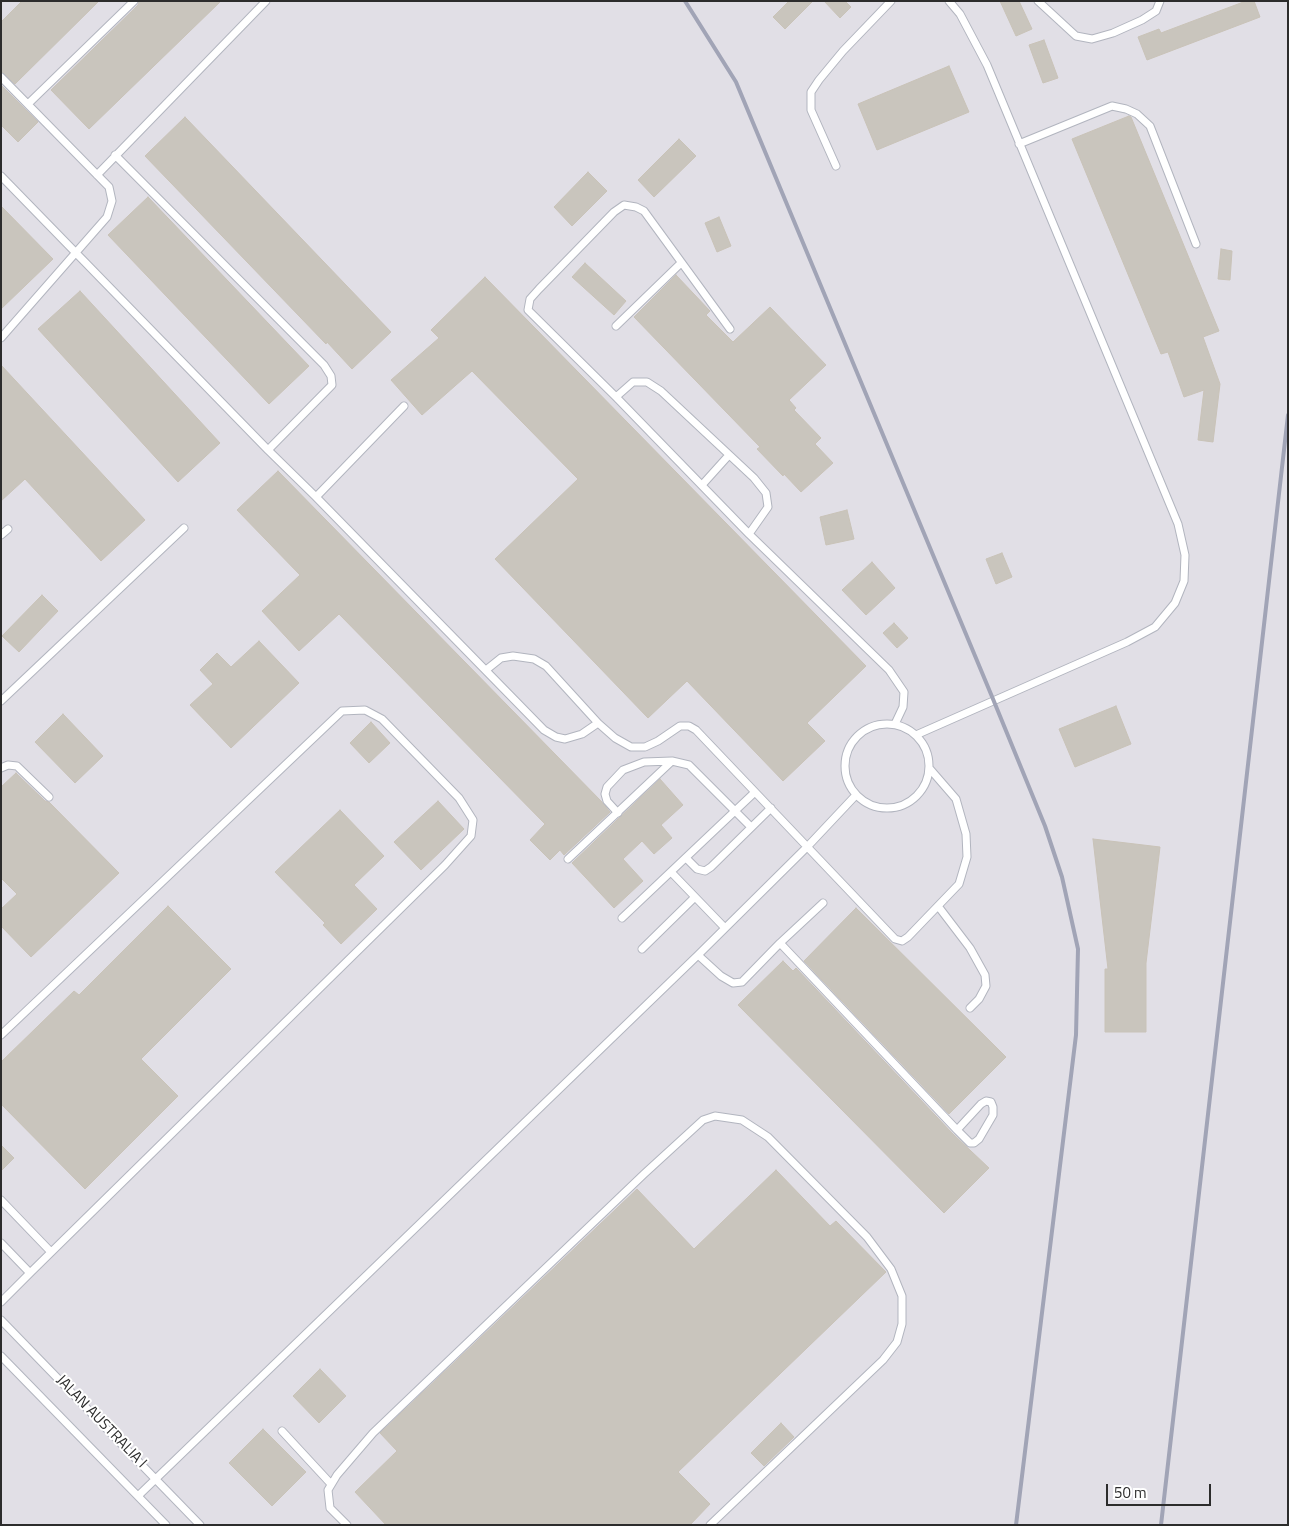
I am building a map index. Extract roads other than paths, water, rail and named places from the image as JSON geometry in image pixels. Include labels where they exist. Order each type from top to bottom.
[{"type":"lane","points":[[28,104],[134,1]]},
{"type":"lane","points":[[97,175],[266,1]]},
{"type":"lane","points":[[836,166],[810,110],[811,92],[843,52],[891,1]]},
{"type":"lane","points":[[916,735],[1127,642],[1155,627],[1175,603],[1184,580],[1185,555],[1178,524],[987,65],[960,14],[948,1]]},
{"type":"lane","points":[[1038,1],[1076,36],[1092,39],[1113,33],[1142,20],[1156,11],[1160,1]]},
{"type":"lane","points":[[1,77],[109,187],[112,201],[107,217],[1,338]]},
{"type":"lane","points":[[1019,144],[1112,106],[1137,114],[1150,126],[1196,244]]},
{"type":"lane","points":[[115,155],[324,365],[331,376],[332,384],[268,450]]},
{"type":"lane","points":[[1,176],[544,730],[556,737],[565,739],[582,734],[598,723]]},
{"type":"lane","points":[[730,329],[644,211],[636,207],[624,205],[614,212],[530,299],[528,310],[750,534],[889,670],[904,692],[903,707],[895,724]]},
{"type":"lane","points":[[616,326],[681,263]]},
{"type":"lane","points":[[616,397],[633,382],[647,382],[662,391],[754,478],[766,493],[768,507],[750,534]]},
{"type":"lane","points":[[316,497],[404,406]]},
{"type":"lane","points":[[702,485],[729,455]]},
{"type":"lane","points":[[1,701],[184,528]]},
{"type":"lane","points":[[1,535],[8,529]]},
{"type":"lane","points":[[486,670],[501,658],[513,656],[534,659],[546,666],[598,723],[615,738],[631,747],[645,747],[658,741],[680,726],[689,726],[696,730],[896,939],[902,940],[908,937],[959,884],[967,857],[966,834],[956,799],[930,769]]},
{"type":"lane","points":[[1,1034],[342,711],[365,710],[382,719],[459,798],[473,820],[471,836],[445,865],[1,1302]]},
{"type":"lane","points":[[881,724],[895,724],[916,735],[925,747],[930,769],[927,783],[919,795],[908,804],[894,808],[880,808],[867,804],[856,795],[848,784],[845,758],[850,746],[858,735],[869,728],[881,724]]},
{"type":"lane","points":[[568,859],[672,761]]},
{"type":"lane","points":[[618,813],[607,801],[605,794],[607,787],[623,770],[644,762],[672,761],[689,765],[751,827]]},
{"type":"lane","points":[[1,768],[8,765],[17,766],[49,797]]},
{"type":"lane","points":[[622,918],[755,792]]},
{"type":"lane","points":[[138,1496],[698,955],[808,846],[856,795]]},
{"type":"lane","points":[[686,858],[697,869],[705,871],[771,808]]},
{"type":"lane","points":[[671,872],[725,928]]},
{"type":"lane","points":[[642,949],[695,897]]},
{"type":"lane","points":[[698,955],[721,976],[733,983],[742,982],[823,903]]},
{"type":"lane","points":[[938,906],[970,948],[985,975],[986,986],[979,999],[970,1008]]},
{"type":"lane","points":[[780,943],[957,1130],[970,1143],[974,1143],[979,1139],[993,1115],[991,1102],[986,1101],[981,1104],[957,1130]]},
{"type":"lane","points":[[342,1523],[330,1508],[328,1490],[330,1484],[373,1434],[636,1181],[703,1120],[715,1116],[742,1120],[768,1137],[868,1237],[891,1269],[902,1296],[902,1324],[897,1342],[883,1360],[710,1525]]},
{"type":"lane","points":[[1,1200],[51,1252]]},
{"type":"lane","points":[[1,1243],[30,1273]]},
{"type":"lane","name":"JALAN AUSTRALIA I","points":[[1,1320],[200,1525]]},
{"type":"lane","name":"JALAN AUSTRALIA I","points":[[3,1360],[166,1525]]},
{"type":"lane","points":[[282,1430],[330,1484]]},
{"type":"railway","points":[[685,1],[736,82],[993,699],[1045,826],[1062,877],[1078,949],[1076,1035],[1016,1525]]},
{"type":"railway","points":[[1161,1525],[1288,415]]}]
